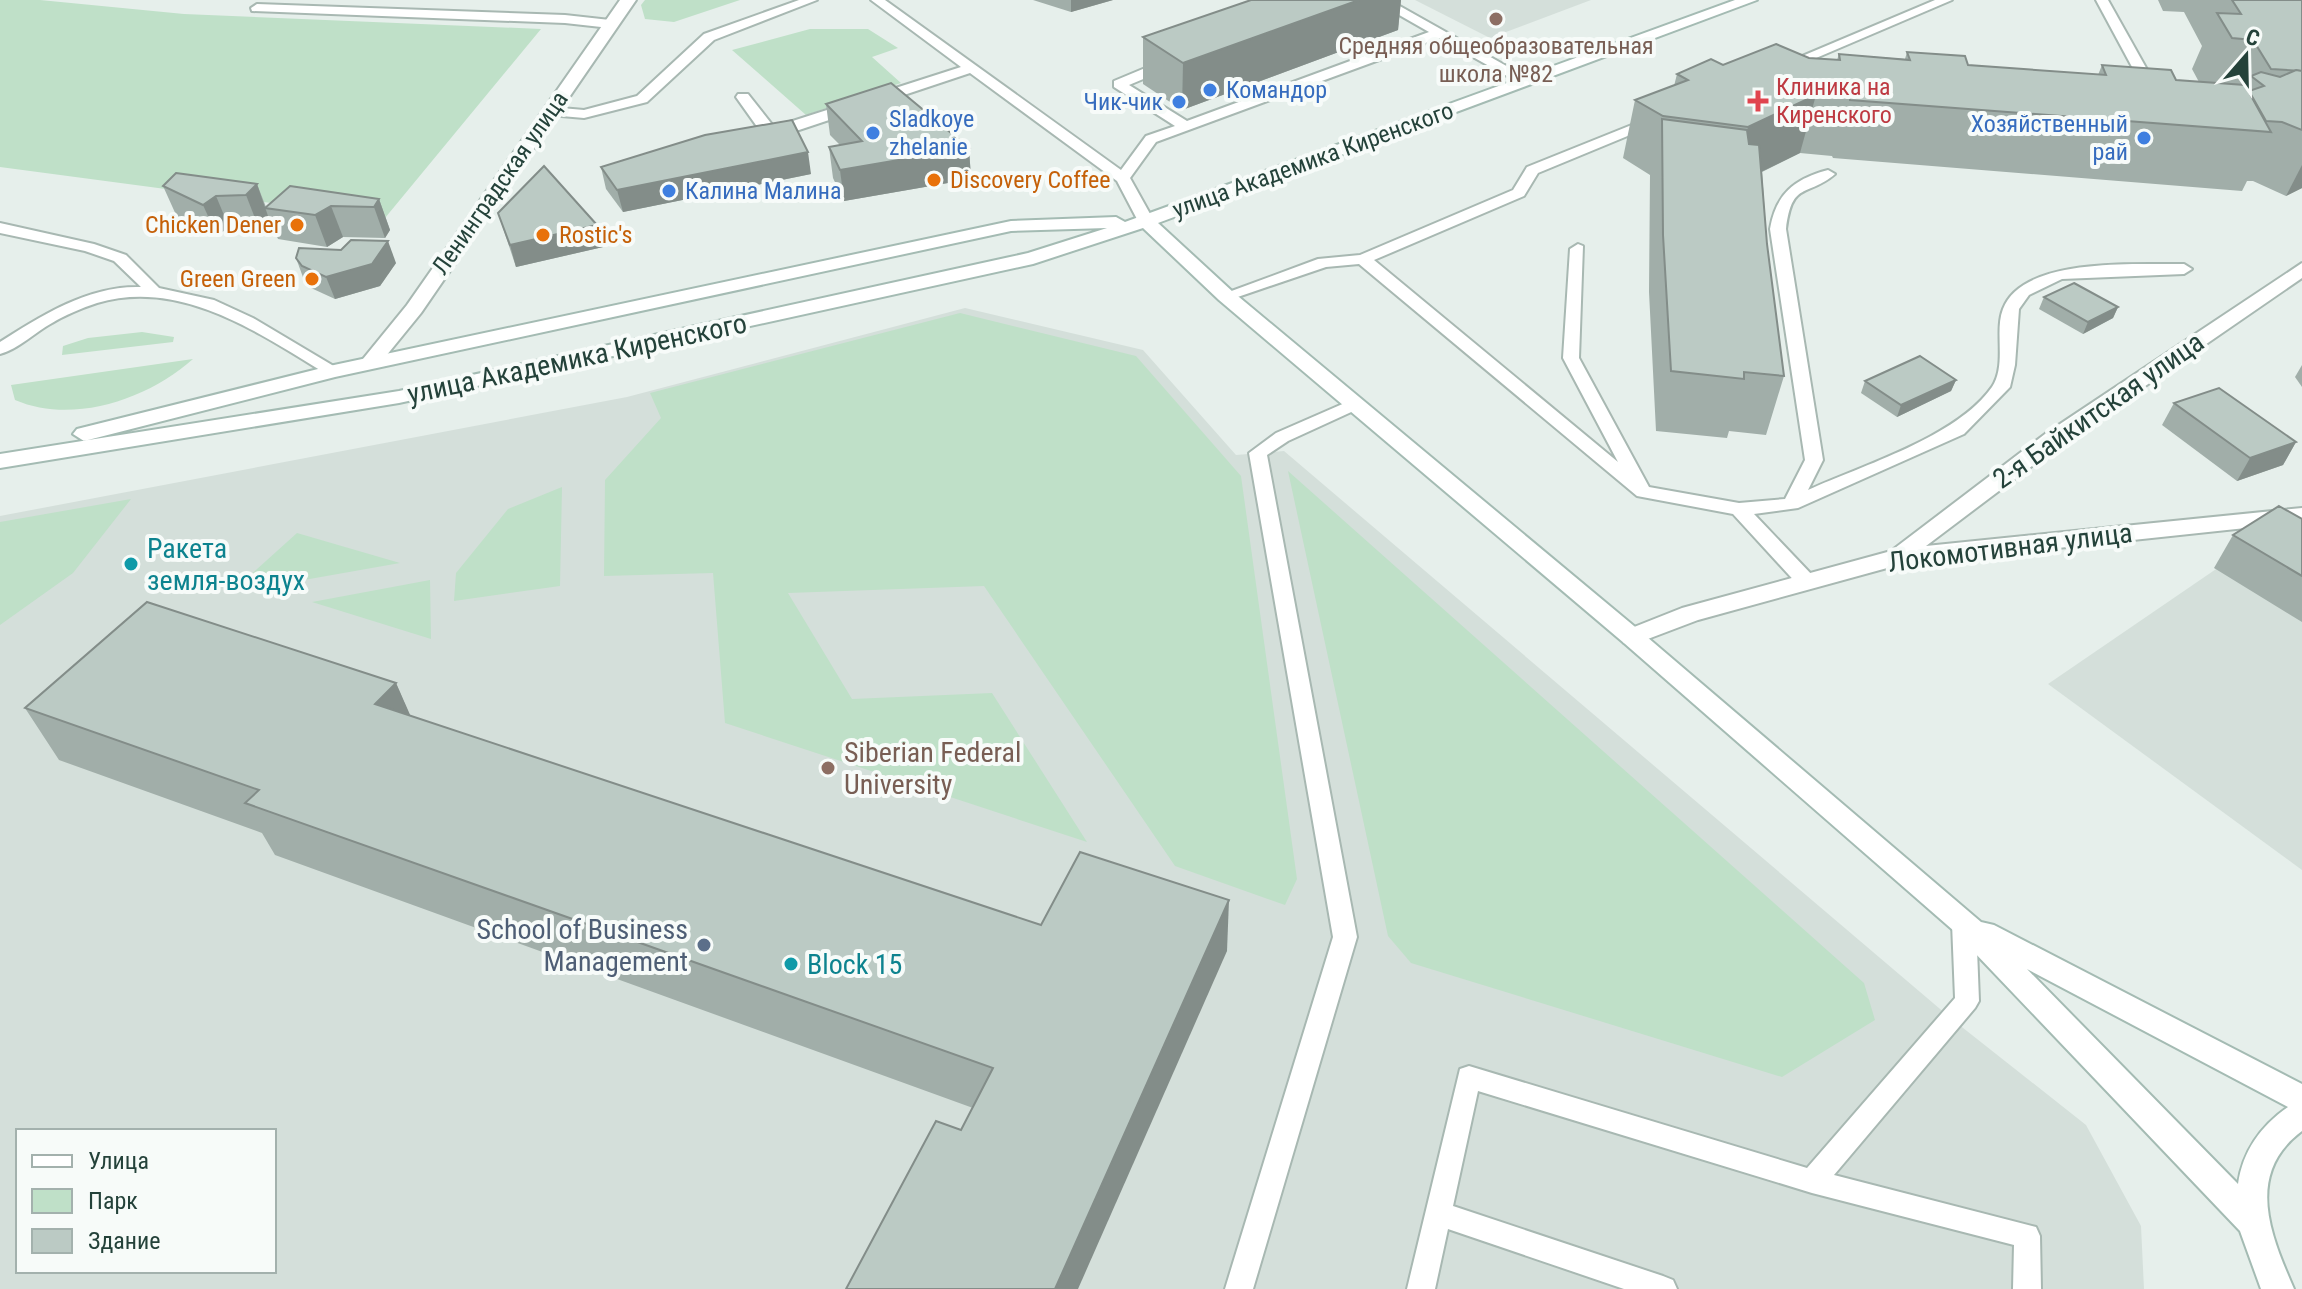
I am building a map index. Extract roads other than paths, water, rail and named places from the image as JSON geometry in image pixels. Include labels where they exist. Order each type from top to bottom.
[{"type":"main road","name":"Ленинградская улица","points":[[370,363],[414,309],[628,0]]},
{"type":"main road","name":"улица Академика Киренского","points":[[0,461],[399,397],[1033,258],[1146,221],[1749,0]]},
{"type":"main road","name":"улица Академика Киренского","points":[[0,455],[334,371],[1011,226],[1146,221]]},
{"type":"main road","points":[[1146,221],[1226,296],[1632,637],[1964,923],[2252,1221]]},
{"type":"main road","name":"2-я Байкитская улица","points":[[1898,557],[2053,439],[2302,269]]},
{"type":"main road","name":"Локомотивная улица","points":[[1632,637],[1690,614],[1898,557],[2302,515]]},
{"type":"main road","points":[[1964,923],[2302,1099]]},
{"type":"main road","points":[[2278,1289],[2265,1263],[2252,1221],[2252,1182],[2263,1149],[2285,1124],[2302,1114]]},
{"type":"lane","points":[[550,111],[584,114],[642,99],[709,37],[811,0]]},
{"type":"lane","points":[[877,0],[1123,178],[1146,221]]},
{"type":"lane","points":[[1379,0],[1528,82]]},
{"type":"lane","points":[[1764,75],[1946,0]]},
{"type":"lane","points":[[2102,0],[2153,93],[2139,97]]},
{"type":"lane","points":[[257,8],[565,19],[610,24]]},
{"type":"lane","points":[[1123,178],[1151,139],[1440,33]]},
{"type":"lane","points":[[1185,126],[1119,84],[1186,58]]},
{"type":"lane","points":[[743,97],[764,133],[794,127],[970,69]]},
{"type":"lane","points":[[1226,296],[1324,262],[1363,259],[1519,193],[1532,170],[1663,116]]},
{"type":"lane","points":[[1791,504],[1814,460],[1778,229],[1781,205],[1796,186],[1828,174]]},
{"type":"lane","points":[[0,228],[89,247],[120,258],[152,289]]},
{"type":"lane","points":[[1578,249],[1571,358],[1643,492]]},
{"type":"lane","points":[[1363,259],[1643,492],[1739,509],[1791,504],[1958,430],[2001,387],[2007,365],[2011,309],[2023,292],[2059,275],[2184,269]]},
{"type":"lane","points":[[0,349],[38,322],[84,303],[152,289],[209,302],[229,310],[334,371]]},
{"type":"lane","points":[[1239,1289],[1345,937],[1258,453],[1282,437],[1354,404]]},
{"type":"lane","points":[[1739,509],[1806,581]]},
{"type":"lane","points":[[1812,1181],[1967,1001],[1964,923]]},
{"type":"lane","points":[[1421,1289],[1469,1077],[1812,1181],[2027,1236],[2027,1289]]},
{"type":"lane","points":[[1438,1213],[1663,1289]]},
{"type":"place","name":"Средняя общеобразовательная школа №82","points":[[1496,19]]},
{"type":"place","name":"Командор","points":[[1210,90]]},
{"type":"place","name":"Клиника на Киренского","points":[[1758,101]]},
{"type":"place","name":"Чик-чик","points":[[1179,102]]},
{"type":"place","name":"Sladkoye zhelanie","points":[[873,133]]},
{"type":"place","name":"Хозяйственный рай","points":[[2144,138]]},
{"type":"place","name":"Discovery Coffee","points":[[934,180]]},
{"type":"place","name":"Калина Малина","points":[[669,191]]},
{"type":"place","name":"Chicken Dener","points":[[297,225]]},
{"type":"place","name":"Rostic's","points":[[543,235]]},
{"type":"place","name":"Green Green","points":[[312,279]]},
{"type":"place","name":"Ракета земля-воздух","points":[[131,564]]},
{"type":"place","name":"Siberian Federal University","points":[[828,768]]},
{"type":"place","name":"School of Business Management","points":[[704,945]]},
{"type":"place","name":"Block 15","points":[[791,964]]}]
